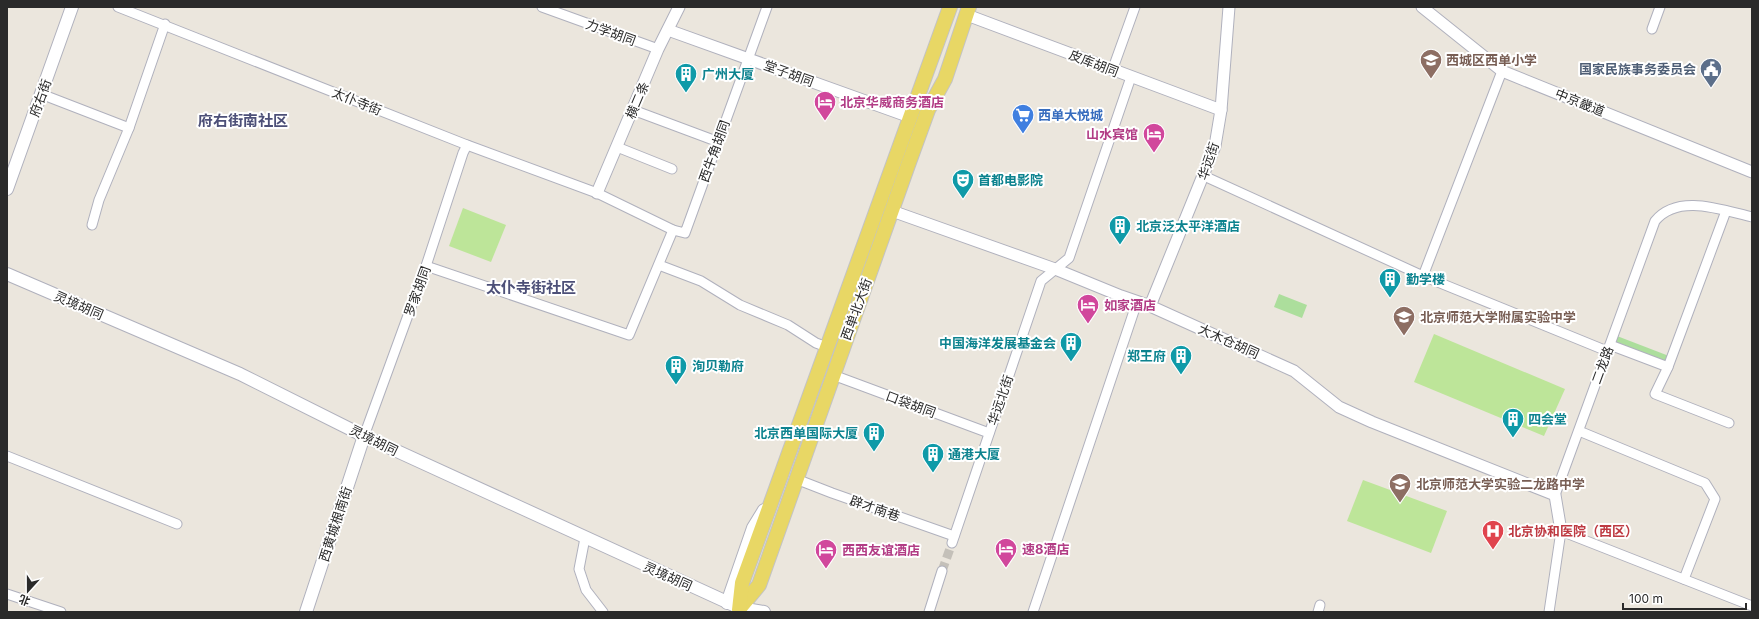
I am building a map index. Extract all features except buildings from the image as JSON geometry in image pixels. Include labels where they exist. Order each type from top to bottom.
[{"type":"main road","name":"府右街","points":[[7,189],[72,7]]},
{"type":"main road","name":"西单北大街","points":[[737,609],[742,583],[950,7]]},
{"type":"main road","name":"西单北大街","points":[[737,609],[759,585],[928,110],[945,79],[968,11]]},
{"type":"main road","name":"灵境胡同","points":[[7,274],[240,374],[364,436],[737,609],[764,612]]},
{"type":"main road","name":"西黄城根南街","points":[[306,612],[364,436]]},
{"type":"street","name":"太仆寺街","points":[[118,7],[165,24],[467,145],[597,193],[673,230]]},
{"type":"street","name":"力学胡同","points":[[542,7],[658,49]]},
{"type":"street","name":"横二条","points":[[597,193],[658,49],[679,7]]},
{"type":"street","points":[[748,58],[767,7]]},
{"type":"street","points":[[1112,71],[1135,7]]},
{"type":"street","name":"华远街","points":[[1150,306],[1215,146],[1221,110],[1229,7]]},
{"type":"street","name":"中京畿道","points":[[1422,7],[1502,70],[1752,172]]},
{"type":"street","points":[[1652,30],[1660,7]]},
{"type":"street","name":"皮库胡同","points":[[968,11],[1112,71],[1221,110]]},
{"type":"street","points":[[92,225],[99,200],[129,128],[165,24]]},
{"type":"street","name":"堂子胡同","points":[[668,30],[910,117]]},
{"type":"street","name":"西牛角胡同","points":[[673,230],[685,233],[748,58]]},
{"type":"street","points":[[1423,276],[1502,70]]},
{"type":"street","name":"华远北街","points":[[953,539],[1041,281],[1069,258],[1131,77]]},
{"type":"street","points":[[41,94],[129,128]]},
{"type":"street","points":[[633,110],[716,141]]},
{"type":"street","name":"罗家胡同","points":[[364,436],[426,266],[463,153],[467,145]]},
{"type":"street","points":[[617,147],[672,169]]},
{"type":"street","points":[[1204,176],[1423,276],[1609,348],[1668,367]]},
{"type":"street","name":"二龙路","points":[[1549,612],[1561,531],[1555,495],[1655,221],[1662,213],[1677,207],[1695,206],[1752,217]]},
{"type":"street","name":"大木仓胡同","points":[[892,211],[1055,269],[1150,306],[1294,371],[1339,407],[1379,425],[1555,495]]},
{"type":"street","points":[[1726,211],[1668,367],[1655,394],[1729,423]]},
{"type":"street","points":[[426,266],[629,335],[673,230]]},
{"type":"street","points":[[659,265],[701,281],[740,305],[788,325],[816,343],[827,347]]},
{"type":"street","points":[[1033,612],[1137,302]]},
{"type":"street","name":"口袋胡同","points":[[833,375],[989,433]]},
{"type":"street","points":[[1578,431],[1705,483],[1715,499],[1684,579]]},
{"type":"street","points":[[7,456],[177,524]]},
{"type":"street","name":"辟才南巷","points":[[796,479],[953,539]]},
{"type":"street","points":[[1561,531],[1752,606]]},
{"type":"street","points":[[585,538],[579,569],[586,590],[603,612]]},
{"type":"street","points":[[929,612],[942,571]]},
{"type":"street","points":[[7,594],[61,612]]},
{"type":"green space","points":[[463,208],[506,225],[491,262],[449,246]]},
{"type":"green space","points":[[1279,294],[1307,305],[1302,318],[1274,307]]},
{"type":"green space","points":[[1434,334],[1565,389],[1544,436],[1414,382]]},
{"type":"green space","points":[[1617,336],[1669,356],[1666,363],[1614,343]]},
{"type":"green space","points":[[1363,480],[1447,511],[1431,553],[1347,521]]},
{"type":"tunnel","points":[[942,571],[952,543]]},
{"type":"place","name":"西城区西单小学","points":[[1431,80]]},
{"type":"place","name":"国家民族事务委员会","points":[[1711,88]]},
{"type":"place","name":"广州大厦","points":[[686,94]]},
{"type":"place","name":"北京华威商务酒店","points":[[825,122]]},
{"type":"place","name":"西单大悦城","points":[[1023,134]]},
{"type":"place","name":"山水宾馆","points":[[1154,154]]},
{"type":"place","name":"首都电影院","points":[[963,200]]},
{"type":"place","name":"北京泛太平洋酒店","points":[[1120,246]]},
{"type":"place","name":"勤学楼","points":[[1390,298]]},
{"type":"place","name":"如家酒店","points":[[1088,324]]},
{"type":"place","name":"北京师范大学附属实验中学","points":[[1404,336]]},
{"type":"place","name":"中国海洋发展基金会","points":[[1071,362]]},
{"type":"place","name":"郑王府","points":[[1181,376]]},
{"type":"place","name":"洵贝勒府","points":[[676,386]]},
{"type":"place","name":"四会堂","points":[[1513,438]]},
{"type":"place","name":"北京西单国际大厦","points":[[874,452]]},
{"type":"place","name":"通港大厦","points":[[933,474]]},
{"type":"place","name":"北京师范大学实验二龙路中学","points":[[1400,504]]},
{"type":"place","name":"北京协和医院（西区）","points":[[1493,550]]},
{"type":"place","name":"速8酒店","points":[[1006,568]]},
{"type":"place","name":"西西友谊酒店","points":[[826,570]]},
{"type":"district","name":"府右街南社区","points":[[243,121]]},
{"type":"district","name":"太仆寺街社区","points":[[531,288]]}]
